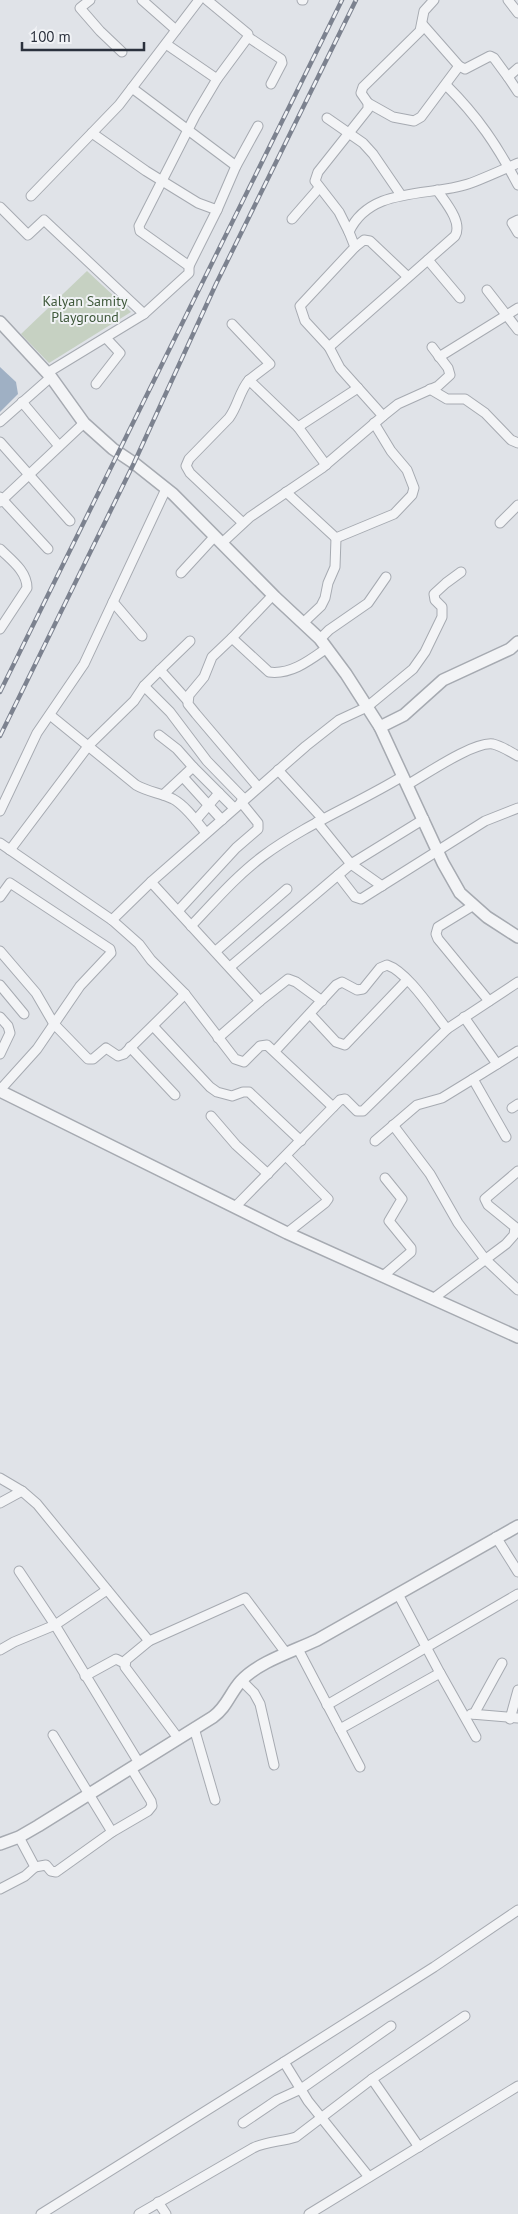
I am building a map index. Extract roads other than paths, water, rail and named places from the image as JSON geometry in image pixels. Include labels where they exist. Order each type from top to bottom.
[{"type":"street","points":[[90,0],[80,8],[122,52]]},
{"type":"street","points":[[142,0],[176,30]]},
{"type":"street","points":[[30,196],[92,133],[132,88],[200,0]]},
{"type":"street","points":[[207,0],[248,34],[248,37],[281,59],[282,63],[271,84]]},
{"type":"street","points":[[434,0],[424,11],[423,25],[420,31],[363,87],[361,93],[368,103],[393,117],[414,122],[446,85],[459,66]]},
{"type":"street","points":[[508,0],[518,13]]},
{"type":"street","points":[[423,25],[459,66],[465,69],[490,56],[494,58],[518,92]]},
{"type":"street","points":[[190,266],[140,231],[141,221],[188,130],[217,79],[248,37]]},
{"type":"street","points":[[166,44],[217,79]]},
{"type":"street","points":[[508,77],[518,68]]},
{"type":"street","points":[[446,85],[476,116],[509,167],[518,185]]},
{"type":"street","points":[[132,88],[236,166]]},
{"type":"street","points":[[354,247],[339,212],[315,181],[318,172],[368,109],[368,103]]},
{"type":"street","points":[[327,118],[363,143],[373,154],[401,195]]},
{"type":"street","points":[[0,422],[49,375],[144,314],[189,273],[190,266],[236,166],[258,126]]},
{"type":"street","points":[[92,133],[198,203],[217,210]]},
{"type":"street","points":[[349,232],[353,223],[372,207],[385,200],[401,195],[468,184],[518,163]]},
{"type":"street","points":[[292,219],[320,188]]},
{"type":"street","points":[[329,347],[428,260],[458,230],[458,224],[437,190]]},
{"type":"street","points":[[2,212],[28,235],[44,220],[144,314]]},
{"type":"street","points":[[518,220],[512,223],[518,233]]},
{"type":"street","points":[[383,416],[340,368],[329,347],[305,321],[300,306],[354,247],[364,240],[375,244],[408,277]]},
{"type":"street","points":[[428,260],[460,298]]},
{"type":"street","points":[[487,290],[518,330]]},
{"type":"street","points":[[439,357],[518,308]]},
{"type":"street","points":[[0,322],[49,375],[84,423],[113,449],[166,489],[219,539],[323,644],[380,727],[438,852],[460,893],[488,917],[518,937]]},
{"type":"street","points":[[232,324],[270,364],[249,380],[242,389],[234,412],[190,459],[186,466],[190,473],[243,523]]},
{"type":"street","points":[[96,384],[120,353],[106,338]]},
{"type":"street","points":[[181,573],[219,539],[326,465],[398,404],[448,379],[450,374],[448,368],[432,347]]},
{"type":"street","points":[[249,380],[298,427],[326,465]]},
{"type":"street","points":[[298,427],[358,388]]},
{"type":"street","points":[[430,389],[447,399],[465,399],[485,413],[511,440],[518,443]]},
{"type":"street","points":[[22,402],[59,446]]},
{"type":"street","points":[[48,549],[1,499],[30,476],[84,423]]},
{"type":"street","points":[[336,538],[394,514],[412,495],[414,488],[407,470],[374,423]]},
{"type":"street","points":[[0,442],[70,521]]},
{"type":"street","points":[[0,811],[12,789],[29,749],[84,664],[166,489]]},
{"type":"street","points":[[286,492],[336,538],[335,567],[328,582],[325,598],[321,606],[303,623]]},
{"type":"street","points":[[500,523],[518,505]]},
{"type":"street","points":[[0,629],[27,588],[27,580],[23,573],[2,555]]},
{"type":"street","points":[[112,920],[151,882],[278,770],[339,720],[367,707],[413,669],[425,652],[442,617],[442,607],[435,600],[434,594],[462,572]]},
{"type":"street","points":[[232,638],[269,672],[275,673],[299,666],[323,644],[329,630],[368,603],[386,577]]},
{"type":"street","points":[[187,700],[204,677],[212,657],[273,595]]},
{"type":"street","points":[[113,602],[142,636]]},
{"type":"street","points":[[10,850],[89,745],[134,701],[144,686],[190,641]]},
{"type":"street","points":[[380,727],[404,715],[444,680],[510,648],[518,642]]},
{"type":"street","points":[[160,670],[258,787]]},
{"type":"street","points":[[144,686],[170,712],[207,762],[258,823],[258,829],[236,848],[178,911]]},
{"type":"street","points":[[50,715],[136,785],[178,802],[206,833]]},
{"type":"street","points":[[159,735],[177,749],[219,793],[240,803]]},
{"type":"street","points":[[191,926],[257,861],[320,821],[472,748],[491,744],[503,747],[518,756]]},
{"type":"street","points":[[163,795],[193,767]]},
{"type":"street","points":[[278,770],[320,821],[351,864],[382,886]]},
{"type":"street","points":[[183,777],[222,820]]},
{"type":"street","points":[[196,820],[219,793]]},
{"type":"street","points":[[338,875],[358,899],[438,852],[485,820],[518,808]]},
{"type":"street","points":[[230,967],[351,864],[424,819]]},
{"type":"street","points":[[0,843],[112,920],[140,944],[151,960],[185,994],[218,1038],[240,1062],[248,1060],[263,1044],[275,1050],[333,1107]]},
{"type":"street","points":[[151,882],[260,1001]]},
{"type":"street","points":[[0,897],[10,883],[57,912],[111,951],[111,955],[80,986],[37,1048],[0,1090],[287,1233],[516,1334]]},
{"type":"street","points":[[216,951],[287,889]]},
{"type":"street","points":[[474,905],[438,927],[436,934],[438,939],[489,1001]]},
{"type":"street","points":[[2,957],[36,993],[54,1024],[88,1059],[93,1059],[106,1048],[118,1056],[130,1048],[185,994]]},
{"type":"street","points":[[275,1050],[336,985],[342,982],[357,990],[363,989],[383,966],[392,966],[407,980],[446,1029]]},
{"type":"street","points":[[218,1038],[288,979],[296,982],[322,1001]]},
{"type":"street","points":[[310,1014],[336,1042],[345,1045],[407,980]]},
{"type":"street","points":[[235,1207],[343,1099],[358,1111],[363,1111],[446,1029],[518,982]]},
{"type":"street","points":[[0,985],[24,1014]]},
{"type":"street","points":[[0,1017],[8,1026],[10,1033],[0,1054]]},
{"type":"street","points":[[464,1017],[497,1064]]},
{"type":"street","points":[[153,1026],[214,1090],[232,1096],[248,1092],[301,1141]]},
{"type":"street","points":[[130,1048],[175,1094]]},
{"type":"street","points":[[375,1141],[417,1104],[442,1098],[518,1051]]},
{"type":"street","points":[[474,1079],[506,1137]]},
{"type":"street","points":[[211,1116],[236,1145],[268,1174]]},
{"type":"street","points":[[393,1125],[425,1167],[458,1224],[485,1259],[518,1290]]},
{"type":"street","points":[[286,1156],[328,1199],[287,1233]]},
{"type":"street","points":[[434,1298],[506,1244],[516,1231],[511,1223],[488,1206],[485,1199],[518,1172]]},
{"type":"street","points":[[383,1276],[411,1252],[411,1248],[390,1221],[402,1199],[385,1178]]},
{"type":"street","points":[[0,1478],[22,1491],[37,1504],[149,1641]]},
{"type":"street","points":[[0,1503],[22,1491]]},
{"type":"street","points":[[0,1844],[19,1837],[221,1712],[242,1681],[256,1670],[286,1653],[316,1640],[518,1526]]},
{"type":"street","points":[[496,1537],[518,1572]]},
{"type":"street","points":[[0,1889],[25,1876],[35,1867],[46,1865],[51,1871],[56,1872],[112,1832],[148,1811],[152,1806],[135,1766],[85,1676],[55,1625],[19,1571]]},
{"type":"street","points":[[0,1650],[55,1625],[107,1590]]},
{"type":"street","points":[[398,1594],[476,1737]]},
{"type":"street","points":[[327,1705],[518,1594]]},
{"type":"street","points":[[124,1663],[149,1641],[246,1598],[286,1653]]},
{"type":"street","points":[[298,1649],[360,1767]]},
{"type":"street","points":[[85,1676],[116,1660],[124,1663],[128,1672],[178,1738]]},
{"type":"street","points":[[474,1714],[502,1663]]},
{"type":"street","points":[[340,1729],[440,1672]]},
{"type":"street","points":[[242,1681],[254,1693],[260,1704],[274,1765]]},
{"type":"street","points":[[463,1713],[514,1719],[518,1693]]},
{"type":"street","points":[[194,1728],[215,1800]]},
{"type":"street","points":[[53,1735],[112,1832]]},
{"type":"street","points":[[19,1837],[35,1867]]},
{"type":"street","points":[[41,2214],[284,2062],[518,1910]]},
{"type":"street","points":[[139,2214],[253,2148],[271,2141],[287,2140],[296,2137],[372,2079],[465,2016]]},
{"type":"street","points":[[244,2123],[277,2100],[300,2089],[392,2026]]},
{"type":"street","points":[[284,2062],[300,2089],[322,2119],[369,2177]]},
{"type":"street","points":[[372,2079],[419,2146]]},
{"type":"street","points":[[309,2214],[518,2086]]},
{"type":"street","points":[[158,2202],[166,2214]]},
{"type":"water","points":[[0,367],[16,382],[18,394],[0,412]]},
{"type":"railway","points":[[0,692],[342,0]]},
{"type":"railway","points":[[0,736],[134,463],[216,284],[356,0]]},
{"type":"park label","name":"Kalyan Samity Playground","points":[[85,310]]}]
